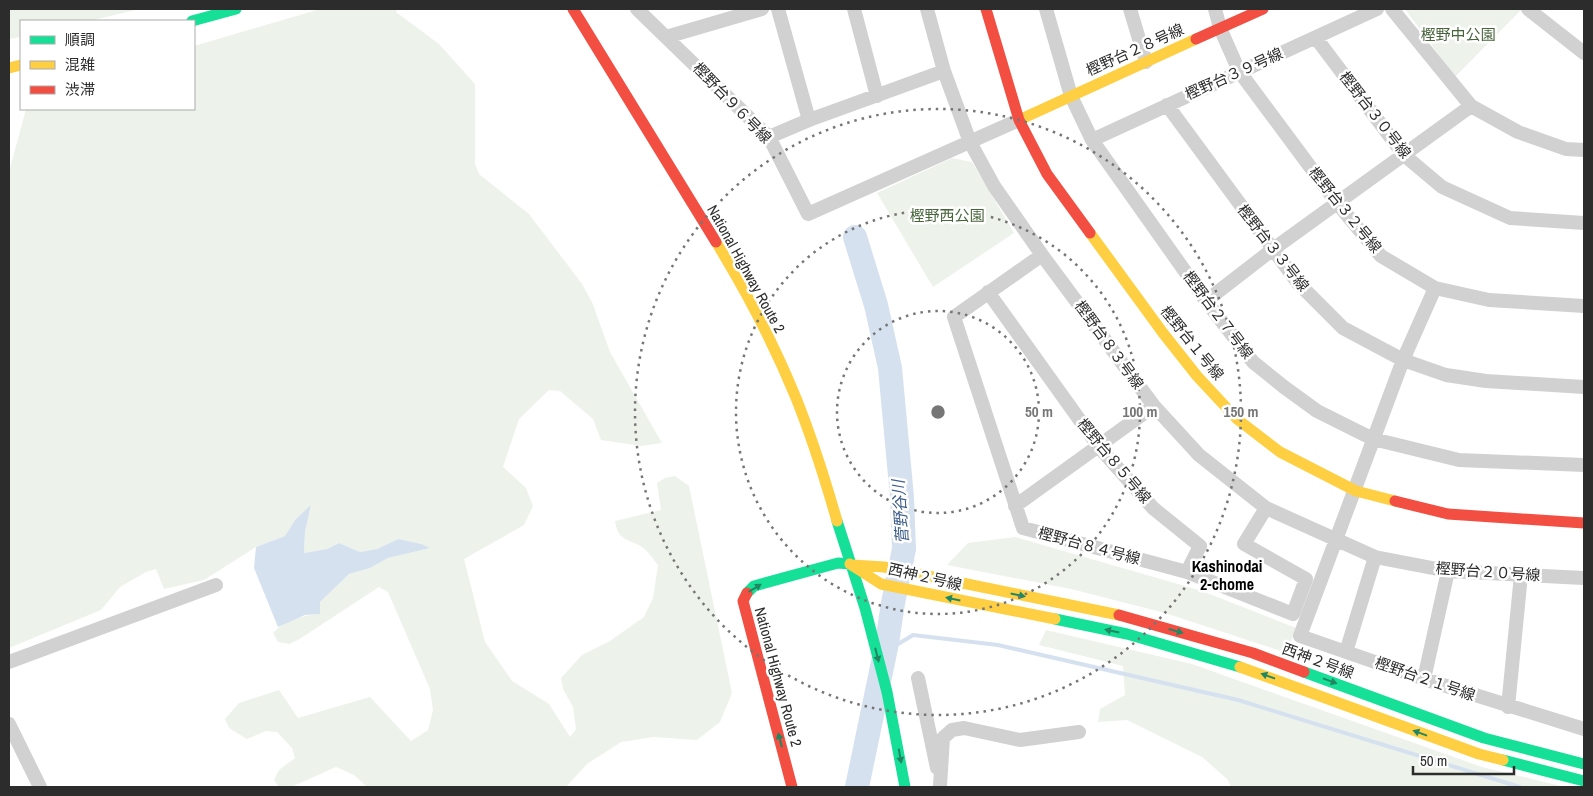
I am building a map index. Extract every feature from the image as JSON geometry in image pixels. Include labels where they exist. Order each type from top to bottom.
[{"type":"main road","points":[[195,20],[236,9]]},
{"type":"main road","name":"National Highway Route 2","points":[[573,9],[725,257],[763,327],[796,398],[826,482],[865,608],[894,725],[905,787]]},
{"type":"main road","name":"樫野台１号線","points":[[986,9],[1020,120],[1047,174],[1163,333],[1197,376],[1237,419],[1280,452],[1356,490],[1448,514],[1584,523]]},
{"type":"main road","name":"樫野台２８号線","points":[[1020,120],[1263,9]]},
{"type":"main road","name":"National Highway Route 2","points":[[792,787],[743,602],[747,593],[754,586],[838,563],[850,564]]},
{"type":"main road","name":"西神２号線","points":[[850,564],[884,567],[1131,618],[1253,653],[1484,738],[1584,764]]},
{"type":"main road","name":"西神２号線","points":[[850,564],[881,584],[1136,637],[1248,669],[1479,754],[1584,781]]},
{"type":"street","name":"樫野台９６号線","points":[[637,9],[769,137],[808,214],[1020,120]]},
{"type":"street","points":[[666,37],[762,9]]},
{"type":"street","points":[[778,9],[809,120]]},
{"type":"street","points":[[854,9],[877,96]]},
{"type":"street","points":[[927,9],[944,71],[970,142]]},
{"type":"street","name":"樫野台２７号線","points":[[1046,9],[1071,96],[1092,140],[1206,301],[1253,362],[1317,411],[1373,439],[1459,460],[1584,466]]},
{"type":"street","points":[[1130,9],[1146,62]]},
{"type":"street","name":"樫野台３２号線","points":[[1215,9],[1220,28],[1239,71],[1337,203],[1381,256],[1435,288],[1489,300],[1584,306]]},
{"type":"street","name":"樫野台３９号線","points":[[1092,140],[1377,9]]},
{"type":"street","points":[[1392,9],[1471,106],[1518,132],[1566,149],[1584,150]]},
{"type":"street","points":[[1528,9],[1584,53]]},
{"type":"street","name":"樫野台３０号線","points":[[1316,38],[1404,155],[1442,187],[1510,218],[1584,222]]},
{"type":"street","points":[[769,137],[809,120],[944,71]]},
{"type":"street","name":"樫野台３３号線","points":[[1167,104],[1272,250],[1298,283],[1343,328],[1403,360],[1446,374],[1486,381],[1584,387]]},
{"type":"street","points":[[1206,301],[1272,250],[1471,106]]},
{"type":"street","name":"樫野台８３号線","points":[[970,142],[994,186],[1042,255],[1154,406],[1199,455],[1266,508],[1337,540]]},
{"type":"street","name":"樫野台８４号線","points":[[1042,255],[954,317],[1023,528],[1187,572],[1293,614],[1306,580],[1244,544],[1266,508]]},
{"type":"street","name":"樫野台２１号線","points":[[1435,288],[1403,360],[1300,636],[1424,680],[1584,729]]},
{"type":"street","name":"樫野台８５号線","points":[[988,292],[1098,447],[1153,508],[1200,546],[1187,572]]},
{"type":"street","points":[[1015,506],[1154,406]]},
{"type":"street","name":"樫野台２０号線","points":[[1337,540],[1375,557],[1448,571],[1584,578]]},
{"type":"street","points":[[1346,652],[1375,557]]},
{"type":"street","points":[[1424,680],[1448,571]]},
{"type":"street","points":[[1508,707],[1521,575]]},
{"type":"street","points":[[9,662],[216,585]]},
{"type":"street","points":[[918,678],[940,787]]},
{"type":"street","points":[[9,724],[40,787]]},
{"type":"street","points":[[940,787],[943,738],[952,730],[964,728],[1020,740],[1079,732]]},
{"type":"green space","points":[[9,9],[139,9],[94,20],[20,20],[20,37],[9,39]]},
{"type":"green space","points":[[320,9],[397,9],[396,12],[439,44],[475,84],[475,164],[479,174],[529,214],[582,284],[592,302],[610,352],[662,443],[641,446],[601,440],[593,419],[560,391],[549,390],[519,419],[503,467],[526,488],[533,506],[524,525],[464,559],[485,642],[512,681],[549,704],[570,737],[576,729],[573,707],[563,689],[561,678],[582,655],[610,641],[644,617],[653,598],[658,565],[644,549],[621,536],[615,521],[661,510],[657,483],[665,478],[675,476],[689,486],[732,693],[720,722],[697,740],[654,737],[621,742],[587,764],[566,787],[367,787],[354,775],[336,767],[291,787],[279,787],[274,780],[279,770],[295,758],[292,748],[277,732],[266,731],[247,739],[229,728],[225,719],[239,703],[279,690],[298,718],[370,697],[411,741],[428,730],[433,710],[430,689],[388,592],[379,587],[298,640],[289,644],[278,642],[273,633],[278,628],[295,619],[320,614],[320,602],[349,574],[370,568],[388,558],[429,548],[398,539],[377,549],[360,552],[339,543],[327,549],[304,553],[305,532],[311,506],[295,520],[285,536],[256,547],[204,580],[164,589],[156,569],[146,572],[120,587],[101,610],[9,648],[9,172],[26,110],[195,110],[195,46]]},
{"type":"green space","name":"樫野中公園","points":[[1405,9],[1522,9],[1455,77]]},
{"type":"green space","name":"樫野西公園","points":[[952,158],[972,162],[1014,233],[933,287],[877,193]]},
{"type":"green space","points":[[1015,537],[1202,591],[1296,628],[1287,653],[1165,613],[1071,589],[947,565],[968,543]]},
{"type":"green space","points":[[1046,630],[1192,664],[1482,767],[1565,787],[1231,787],[1227,779],[1202,757],[1127,720],[1098,722],[1100,709],[1125,695],[1123,666],[1039,645]]},
{"type":"water","points":[[311,505],[305,532],[304,553],[327,549],[339,543],[360,552],[377,549],[398,539],[430,548],[388,558],[370,568],[349,574],[320,602],[320,614],[305,615],[278,627],[254,568],[256,547],[285,536],[295,520]]},
{"type":"waterway","name":"菅野谷川","points":[[855,237],[876,305],[890,368],[902,497],[904,549],[887,643],[857,787]]},
{"type":"waterway","points":[[885,652],[913,635],[998,645],[1238,700],[1520,787]]},
{"type":"traffic: fast","points":[[195,20],[236,9]]},
{"type":"traffic: fast","points":[[837,521],[865,608],[887,692],[905,787]]},
{"type":"traffic: fast","points":[[747,593],[754,586],[838,563],[850,564]]},
{"type":"traffic: fast","points":[[1055,619],[1127,634],[1240,667]]},
{"type":"traffic: fast","points":[[1304,672],[1484,738],[1584,764]]},
{"type":"traffic: fast","points":[[1503,760],[1584,781]]},
{"type":"traffic: slow","points":[[1019,120],[1196,39]]},
{"type":"traffic: slow","points":[[9,68],[20,65]]},
{"type":"traffic: slow","points":[[1090,233],[1163,333],[1197,376],[1237,419],[1280,452],[1356,491],[1395,501]]},
{"type":"traffic: slow","points":[[716,242],[759,318],[787,378],[813,443],[837,521]]},
{"type":"traffic: slow","points":[[850,564],[881,584],[1055,619]]},
{"type":"traffic: slow","points":[[852,565],[884,567],[1119,615]]},
{"type":"traffic: slow","points":[[1240,667],[1479,754],[1503,760]]},
{"type":"traffic: jam","points":[[573,9],[716,242]]},
{"type":"traffic: jam","points":[[986,9],[1019,120],[1047,174],[1090,233]]},
{"type":"traffic: jam","points":[[1196,39],[1263,9]]},
{"type":"traffic: jam","points":[[1395,501],[1448,514],[1584,523]]},
{"type":"traffic: jam","points":[[747,593],[743,601],[792,787]]},
{"type":"traffic: jam","points":[[1119,615],[1253,653],[1304,672]]},
{"type":"district","name":"Kashinodai 2-chome","points":[[1227,575]]}]
